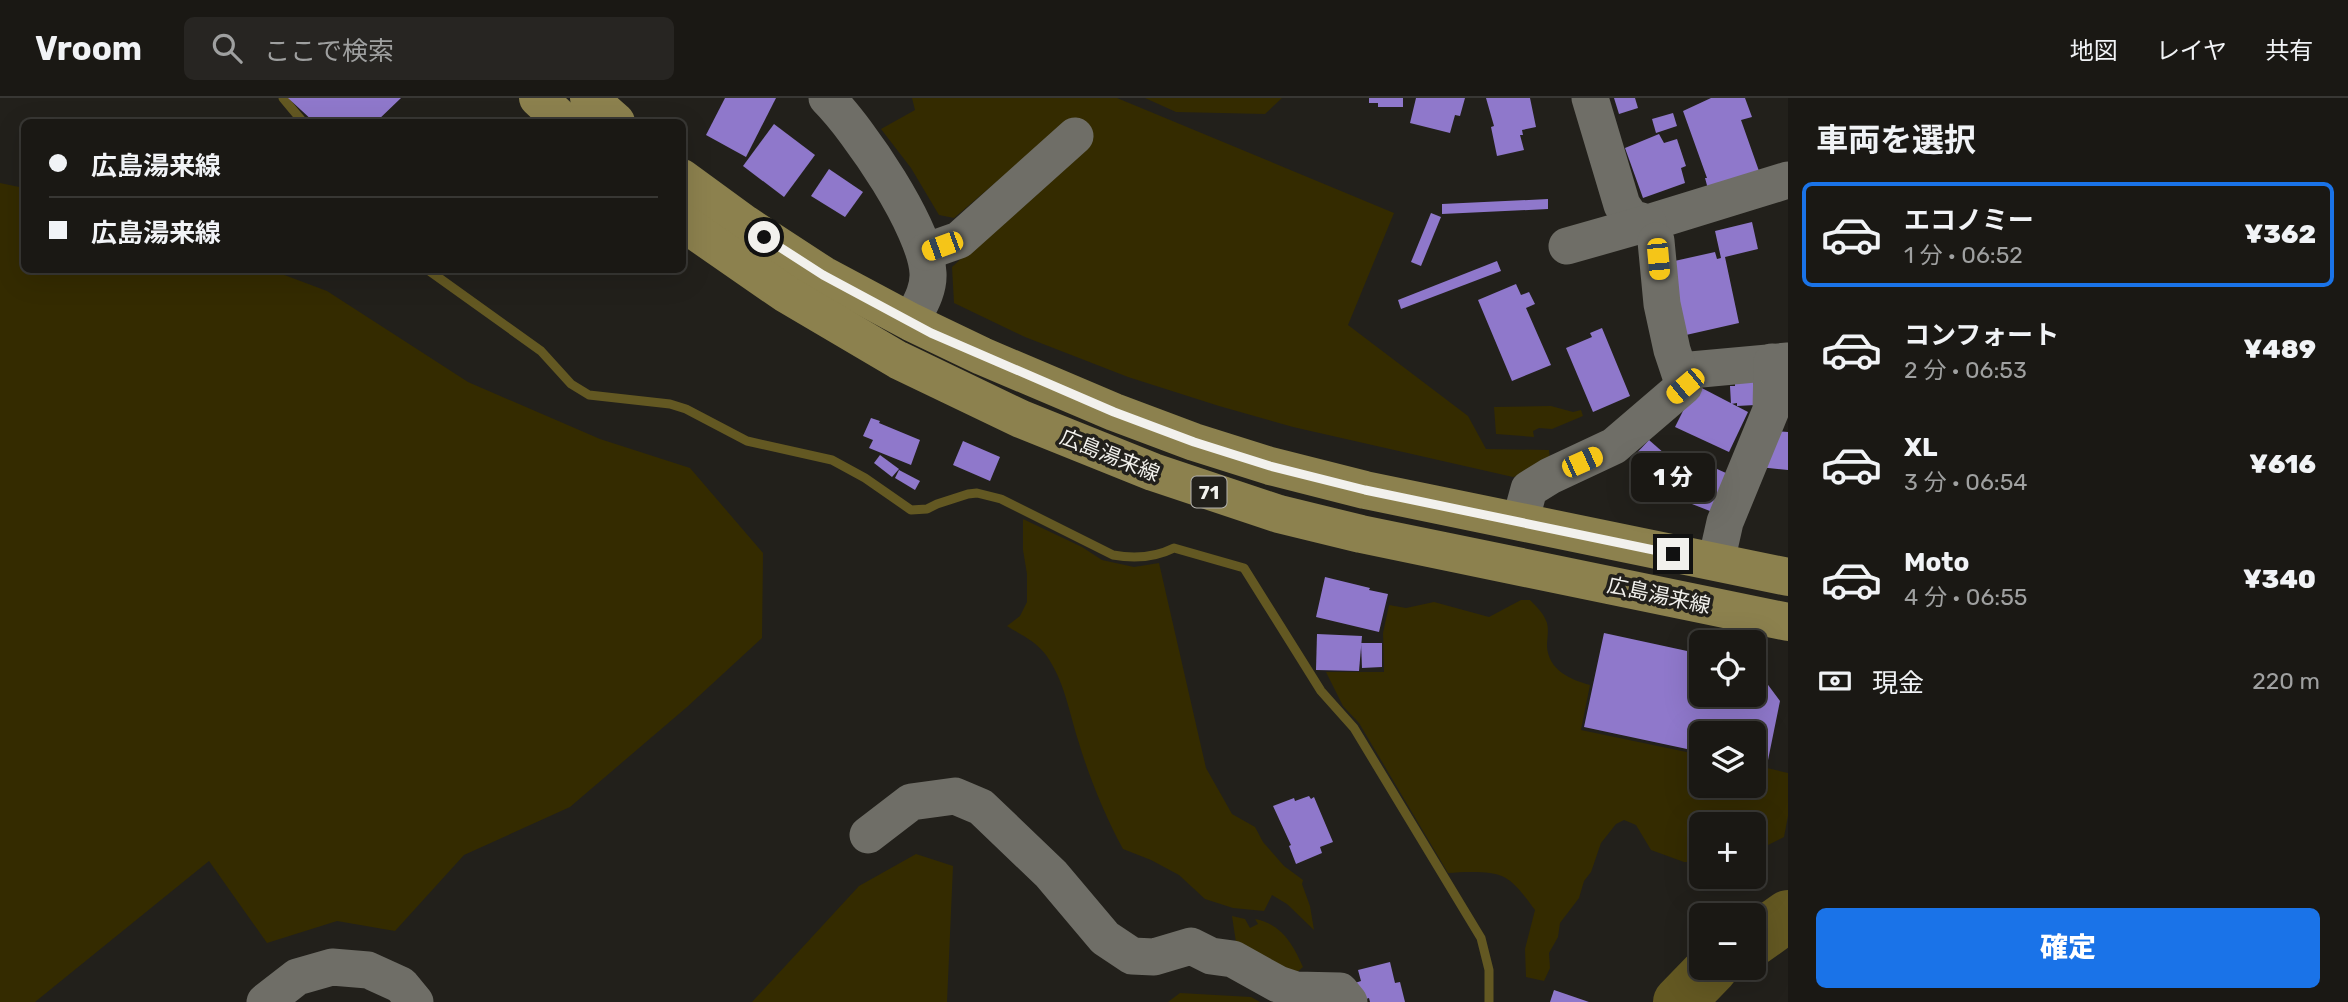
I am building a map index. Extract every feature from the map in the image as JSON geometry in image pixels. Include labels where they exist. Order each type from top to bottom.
[{"type":"main road","points":[[538,98],[562,119]]},
{"type":"main road","points":[[589,98],[613,119]]},
{"type":"main road","name":"広島湯来線","points":[[686,180],[745,224],[823,275],[911,323],[1114,412],[1207,446],[1270,466],[1365,490],[1788,577]]},
{"type":"main road","name":"広島湯来線","points":[[686,225],[786,294],[898,360],[1021,419],[1153,472],[1279,514],[1361,534],[1788,622]]},
{"type":"street","points":[[827,98],[847,118],[869,150],[919,236],[928,271],[926,291],[911,323]]},
{"type":"street","points":[[1520,522],[1530,489],[1549,476],[1614,446],[1685,386],[1672,350],[1662,304],[1652,232],[1631,218],[1622,205],[1590,98]]},
{"type":"street","points":[[925,253],[959,240],[1074,136]]},
{"type":"street","points":[[1567,246],[1652,232],[1788,180]]},
{"type":"street","points":[[1680,372],[1780,361],[1771,410],[1725,522],[1716,562]]},
{"type":"street","points":[[868,835],[911,802],[955,796],[981,807],[1051,874],[1105,938],[1132,956],[1154,957],[1191,946],[1211,956],[1233,959],[1278,984],[1296,990],[1340,991],[1349,1002]]},
{"type":"street","points":[[265,1002],[297,977],[332,967],[368,970],[401,985],[415,1002]]},
{"type":"shaded area","points":[[912,98],[1117,98],[1394,213],[1348,325],[1468,416],[1486,449],[1549,450],[1551,468],[1513,477],[1293,427],[1128,377],[1025,337],[954,303],[952,267],[1088,142],[1068,121],[954,218],[939,215],[911,168],[881,129],[915,110]]},
{"type":"shaded area","points":[[1145,98],[1282,98],[1265,114],[1176,112]]},
{"type":"shaded area","points":[[0,183],[21,187],[21,273],[279,273],[327,291],[468,382],[600,439],[690,468],[763,553],[762,638],[687,707],[570,807],[464,855],[395,931],[337,921],[267,943],[209,861],[35,1002],[0,1002]]},
{"type":"shaded area","points":[[1551,406],[1573,412],[1581,410],[1583,416],[1552,429],[1539,428],[1533,431],[1534,437],[1496,434],[1494,407]]},
{"type":"shaded area","points":[[1023,519],[1082,547],[1102,560],[1134,567],[1159,563],[1206,768],[1232,814],[1255,827],[1263,842],[1284,866],[1303,880],[1314,930],[1287,904],[1272,895],[1264,911],[1233,908],[1205,899],[1179,875],[1123,849],[1092,782],[1065,696],[1052,665],[1038,646],[1007,626],[1020,616],[1027,602]]},
{"type":"shaded area","points":[[1521,600],[1530,600],[1546,620],[1551,662],[1568,677],[1590,685],[1581,730],[1689,752],[1689,798],[1766,798],[1766,768],[1788,773],[1788,816],[1784,837],[1766,846],[1766,812],[1689,812],[1689,862],[1651,850],[1636,825],[1624,820],[1616,824],[1601,843],[1579,898],[1560,923],[1558,937],[1549,953],[1550,968],[1544,981],[1526,977],[1525,949],[1535,910],[1504,877],[1485,872],[1448,873],[1359,723],[1343,706],[1326,672],[1384,672],[1383,633],[1389,605],[1406,608],[1434,602],[1489,617]]},
{"type":"shaded area","points":[[916,854],[953,866],[947,1002],[752,1002],[859,886]]},
{"type":"shaded area","points":[[1232,916],[1245,919],[1250,928],[1258,924],[1255,919],[1279,931],[1291,943],[1303,967],[1294,975],[1237,949]]},
{"type":"shaded area","points":[[1180,993],[1251,997],[1260,1002],[1168,1002]]},
{"type":"building","points":[[288,98],[401,98],[379,119],[311,119]]},
{"type":"building","points":[[725,98],[776,98],[746,157],[706,135]]},
{"type":"building","points":[[1369,98],[1403,98],[1403,107],[1378,107],[1378,103],[1369,103]]},
{"type":"building","points":[[1416,98],[1465,98],[1460,116],[1455,115],[1450,133],[1410,123]]},
{"type":"building","points":[[1486,98],[1530,98],[1536,127],[1522,130],[1523,135],[1520,135],[1524,150],[1497,156],[1491,127],[1494,126]]},
{"type":"building","points":[[1614,98],[1635,98],[1638,108],[1619,114]]},
{"type":"building","points":[[1711,98],[1745,98],[1752,117],[1741,120],[1759,171],[1708,189],[1707,178],[1683,111]]},
{"type":"building","points":[[1673,113],[1677,126],[1656,133],[1652,119]]},
{"type":"building","points":[[774,124],[815,155],[784,197],[743,166]]},
{"type":"building","points":[[1659,134],[1664,143],[1677,139],[1686,166],[1681,168],[1685,183],[1643,198],[1625,148]]},
{"type":"building","points":[[829,169],[863,192],[845,217],[811,196]]},
{"type":"building","points":[[1548,199],[1548,209],[1442,214],[1442,204]]},
{"type":"building","points":[[1431,213],[1441,217],[1421,266],[1411,262]]},
{"type":"building","points":[[1752,222],[1758,249],[1725,257],[1739,323],[1686,335],[1670,262],[1715,252],[1717,259],[1721,258],[1715,231]]},
{"type":"building","points":[[1497,261],[1501,271],[1401,309],[1398,300]]},
{"type":"building","points":[[1516,284],[1521,295],[1529,292],[1535,304],[1526,308],[1551,365],[1512,381],[1478,300]]},
{"type":"building","points":[[1602,328],[1630,396],[1593,412],[1566,348],[1592,337],[1590,333]]},
{"type":"building","points":[[1753,379],[1755,405],[1731,404],[1730,386],[1735,386],[1735,380]]},
{"type":"building","points":[[1696,385],[1748,412],[1729,452],[1675,427]]},
{"type":"building","points":[[871,418],[920,440],[911,465],[869,448],[873,440],[863,436]]},
{"type":"building","points":[[1774,431],[1788,432],[1788,470],[1759,467]]},
{"type":"building","points":[[1649,440],[1665,454],[1648,472],[1633,457]]},
{"type":"building","points":[[963,441],[1000,457],[990,481],[953,465]]},
{"type":"building","points":[[880,455],[899,469],[892,477],[874,463]]},
{"type":"building","points":[[1679,457],[1726,473],[1715,513],[1692,504],[1694,500],[1666,488]]},
{"type":"building","points":[[899,470],[920,481],[915,490],[895,478]]},
{"type":"building","points":[[1325,577],[1388,594],[1379,632],[1316,617]]},
{"type":"building","points":[[1604,633],[1689,651],[1689,707],[1766,707],[1766,682],[1780,701],[1767,765],[1766,721],[1689,721],[1689,749],[1584,727]]},
{"type":"building","points":[[1317,634],[1362,636],[1359,671],[1316,670]]},
{"type":"building","points":[[1361,643],[1382,643],[1382,667],[1362,668]]},
{"type":"building","points":[[1309,796],[1311,799],[1314,797],[1333,842],[1320,847],[1322,853],[1296,864],[1289,846],[1291,845],[1273,806]]},
{"type":"building","points":[[1390,962],[1395,983],[1400,982],[1405,1002],[1370,1002],[1369,998],[1363,1000],[1355,983],[1361,981],[1358,970]]},
{"type":"building","points":[[1554,990],[1589,1002],[1550,1002]]},
{"type":"waterway","points":[[283,98],[300,119]]},
{"type":"waterway","points":[[432,273],[541,351],[571,384],[589,395],[670,404],[686,409],[747,441],[832,460],[865,478],[911,510],[927,509],[977,493],[1001,499],[1113,555],[1144,557],[1174,548],[1244,568],[1321,691],[1354,728],[1481,938],[1489,970],[1489,1002]]},
{"type":"waterway","points":[[1766,932],[1788,916]]},
{"type":"waterway","points":[[1679,1002],[1700,980]]},
{"type":"route","points":[[764,237],[863,298],[931,333],[1114,412],[1194,442],[1270,466],[1365,490],[1673,554]]}]
